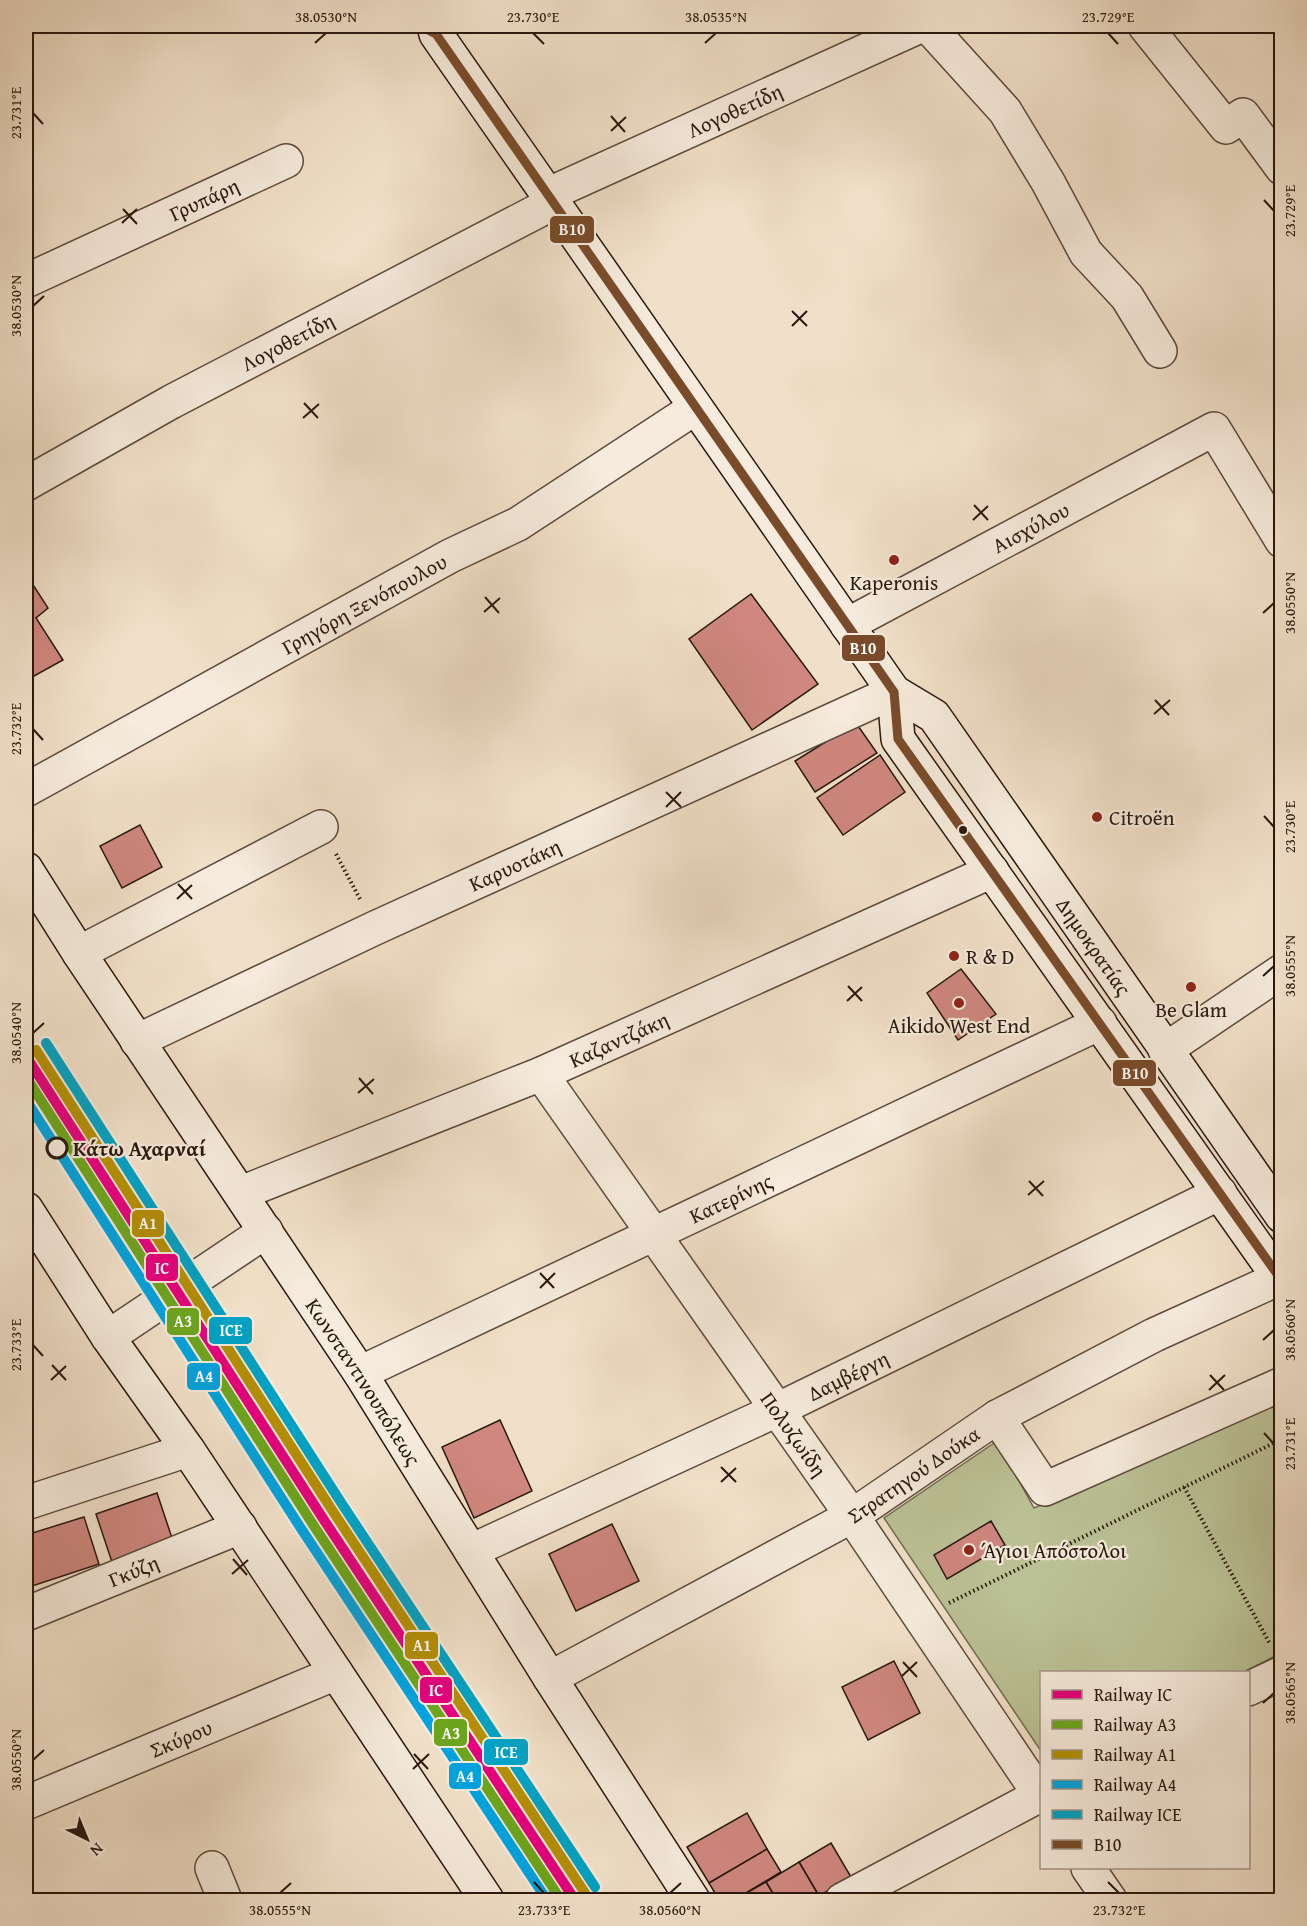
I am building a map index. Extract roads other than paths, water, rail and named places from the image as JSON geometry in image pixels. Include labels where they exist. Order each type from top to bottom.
[{"type":"street","name":"Λογοθετίδη","points":[[26,484],[171,402],[550,199],[920,26]]},
{"type":"street","points":[[928,26],[1005,111],[1048,182],[1086,253],[1126,297],[1160,351]]},
{"type":"street","points":[[1146,26],[1226,127],[1243,115],[1281,168]]},
{"type":"street","name":"Δημοκρατίας","points":[[430,28],[894,692],[934,716],[1281,1216]]},
{"type":"street","name":"Γρυπάρη","points":[[26,281],[286,161]]},
{"type":"street","name":"Γρηγόρη Ξενόπουλου","points":[[26,790],[450,556],[518,524],[695,408]]},
{"type":"street","name":"Αισχύλου","points":[[847,625],[1214,429],[1281,541]]},
{"type":"street","name":"Δημοκρατίας","points":[[894,692],[898,739],[1281,1279]]},
{"type":"street","name":"Καρυοτάκη","points":[[137,1041],[375,928],[894,692]]},
{"type":"street","points":[[79,953],[321,827]]},
{"type":"street","name":"Κωνσταντινουπόλεως","points":[[26,869],[137,1041],[360,1373],[550,1678],[693,1900]]},
{"type":"street","name":"Καζαντζάκη","points":[[241,1193],[541,1074],[992,871]]},
{"type":"street","points":[[1165,1050],[1281,970]]},
{"type":"street","name":"Κατερίνης","points":[[360,1373],[1100,1023]]},
{"type":"street","name":"Πολυζωίδη","points":[[541,1074],[852,1516],[1040,1794]]},
{"type":"street","name":"Δαμβέργη","points":[[471,1551],[777,1410],[1220,1193]]},
{"type":"street","points":[[26,1209],[108,1337],[240,1527],[488,1900]]},
{"type":"street","points":[[108,1337],[266,1230]]},
{"type":"street","name":"Στρατηγού Δούκα","points":[[550,1678],[852,1516],[997,1417],[1154,1335],[1281,1279]]},
{"type":"street","points":[[997,1417],[1045,1489],[1281,1384]]},
{"type":"street","points":[[26,1503],[188,1450]]},
{"type":"street","name":"Γκύζη","points":[[26,1614],[240,1527]]},
{"type":"street","name":"Σκύρου","points":[[26,1803],[336,1673]]},
{"type":"street","points":[[1250,1688],[1281,1673]]},
{"type":"street","points":[[842,1900],[1040,1796]]},
{"type":"street","points":[[212,1868],[225,1900]]},
{"type":"street","points":[[1089,1869],[1110,1900]]},
{"type":"rail line","name":"ICE","points":[[46,1043],[342,1504],[595,1887]]},
{"type":"rail line","name":"A1","points":[[36,1050],[332,1510],[585,1893]]},
{"type":"rail line","name":"IC","points":[[26,1056],[322,1517],[575,1900]]},
{"type":"rail line","name":"A3","points":[[26,1077],[312,1523],[561,1900]]},
{"type":"rail line","name":"A4","points":[[26,1100],[302,1530],[547,1900]]},
{"type":"place","name":"Kaperonis","points":[[894,560]]},
{"type":"place","name":"Citroën","points":[[1097,817]]},
{"type":"place","name":"R & D","points":[[954,956]]},
{"type":"place","name":"Be Glam","points":[[1191,987]]},
{"type":"place","name":"Aikido West End","points":[[959,1003]]},
{"type":"place","name":"Κάτω Αχαρναί","points":[[57,1148]]},
{"type":"place","name":"Άγιοι Απόστολοι","points":[[969,1550]]}]
